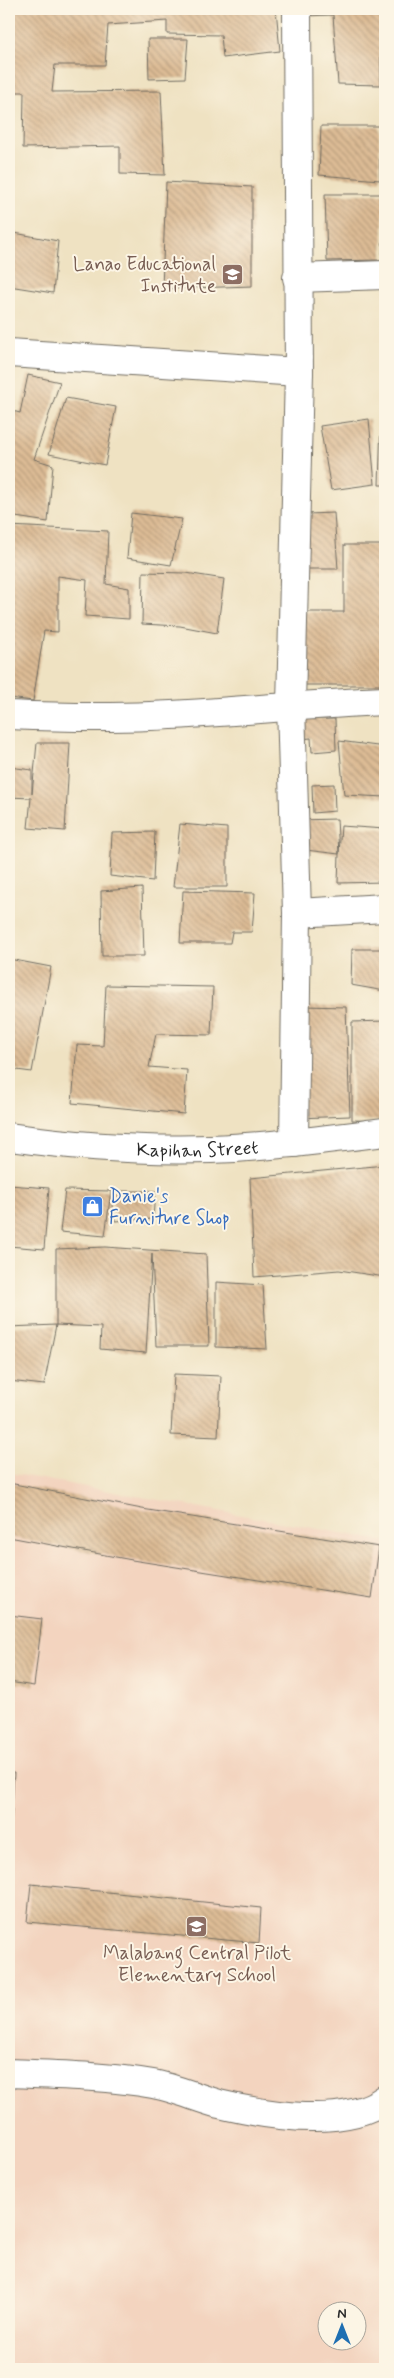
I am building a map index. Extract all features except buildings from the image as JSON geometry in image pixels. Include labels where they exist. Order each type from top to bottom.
[{"type":"street","points":[[294,1143],[298,913],[291,705],[298,372],[297,9]]},
{"type":"street","points":[[298,278],[385,275]]},
{"type":"street","points":[[9,353],[298,372]]},
{"type":"street","points":[[9,715],[56,717],[150,716],[291,705],[385,701]]},
{"type":"street","points":[[298,913],[385,908]]},
{"type":"street","name":"Kapihan Street","points":[[9,1137],[129,1147],[210,1149],[294,1143],[385,1132]]},
{"type":"street","points":[[9,2073],[62,2075],[154,2084],[218,2104],[268,2113],[330,2117],[375,2106],[385,2099]]},
{"type":"shaded area","name":"Malabang Central Pilot Elementary School","points":[[9,1473],[385,1541],[385,2369],[9,2369]]},
{"type":"place","name":"Lanao Educational Institute","points":[[232,274]]},
{"type":"place","name":"Danie's Furniture Shop","points":[[93,1206]]},
{"type":"place","name":"Malabang Central Pilot Elementary School","points":[[197,1926]]}]
